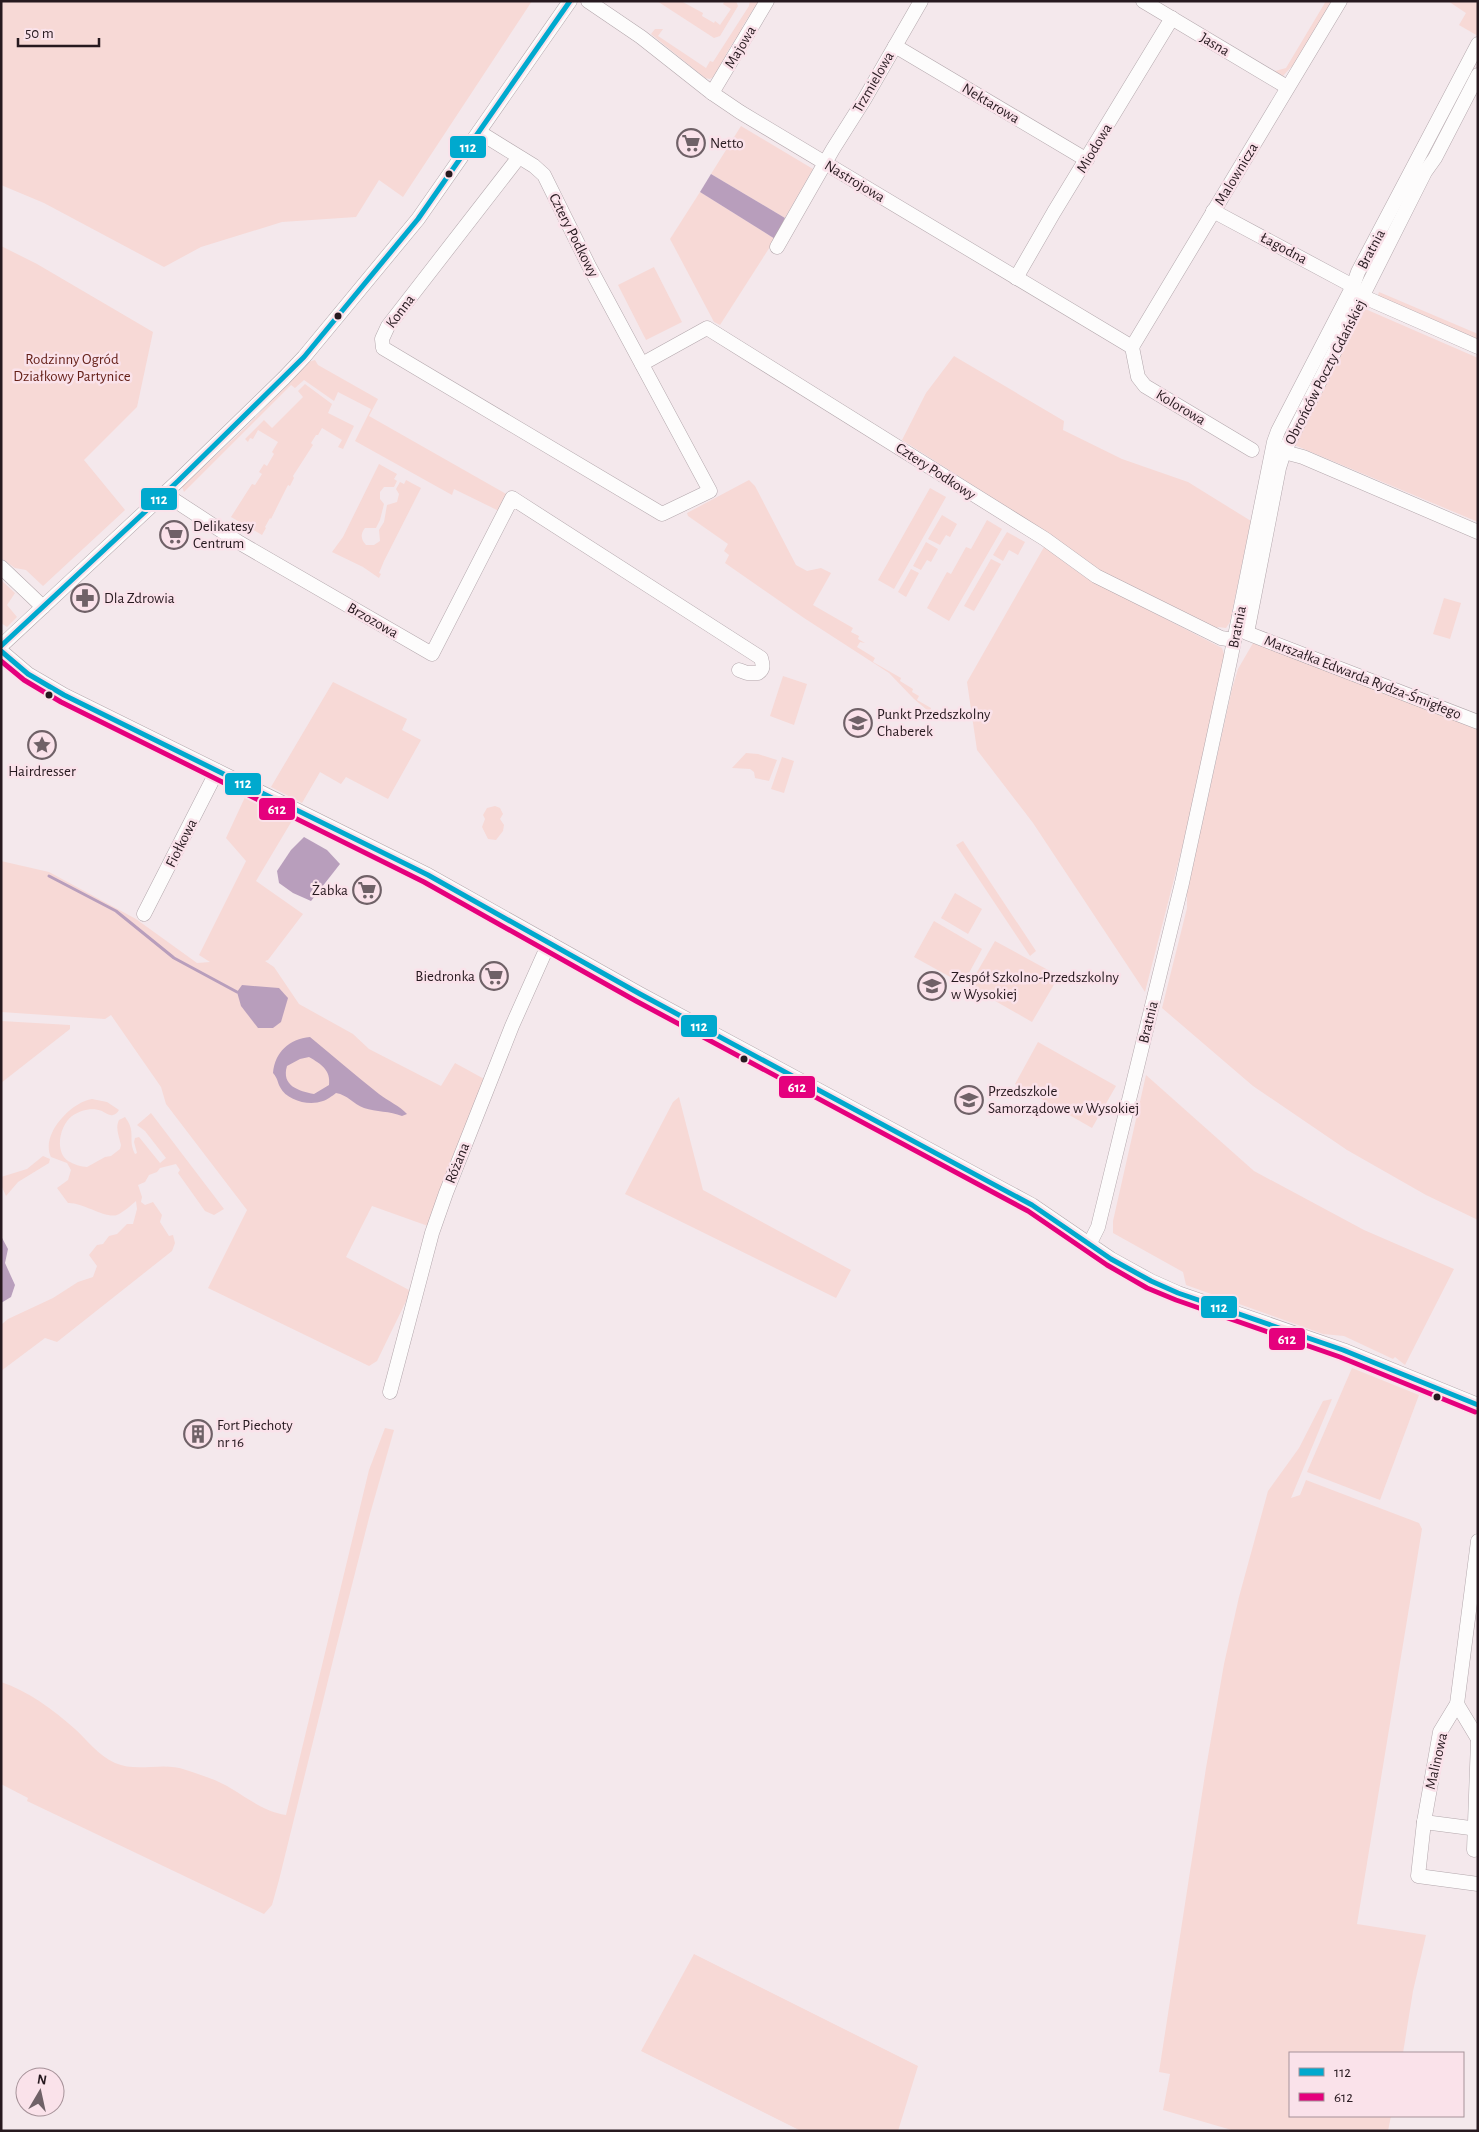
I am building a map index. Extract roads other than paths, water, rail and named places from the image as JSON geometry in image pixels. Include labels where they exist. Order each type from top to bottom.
[{"type":"street","points":[[1,646],[165,494],[304,357],[418,219],[570,1]]},
{"type":"street","name":"Nastrojowa","points":[[588,1],[641,37],[712,93],[1132,347]]},
{"type":"street","name":"Majowa","points":[[712,93],[767,1]]},
{"type":"street","name":"Trzmielowa","points":[[778,247],[825,163],[921,1]]},
{"type":"street","name":"Jasna","points":[[1143,1],[1288,87]]},
{"type":"street","name":"Malownicza","points":[[1132,347],[1340,1]]},
{"type":"street","name":"Miodowa","points":[[1016,278],[1172,18]]},
{"type":"street","name":"Bratnia","points":[[1089,1245],[1098,1228],[1182,883],[1278,430],[1353,286],[1358,272],[1478,44]]},
{"type":"street","name":"Nektarowa","points":[[895,46],[1087,160]]},
{"type":"street","name":"Obrońców Poczty Gdańskiej","points":[[1247,633],[1279,468],[1284,452],[1364,297],[1380,260],[1425,172],[1435,158],[1478,74]]},
{"type":"street","name":"Cztery Podkowy","points":[[479,132],[534,166],[544,175],[589,266],[710,491]]},
{"type":"street","name":"Konna","points":[[519,157],[388,326],[382,339],[383,348],[662,514],[710,491]]},
{"type":"street","name":"Łagodna","points":[[1213,211],[1353,286]]},
{"type":"street","points":[[1364,297],[1478,347]]},
{"type":"street","name":"Cztery Podkowy","points":[[642,364],[707,328],[718,333],[792,382],[1045,539],[1096,576],[1222,638],[1234,640]]},
{"type":"street","name":"Kolorowa","points":[[1132,347],[1138,378],[1145,386],[1252,450]]},
{"type":"street","points":[[1284,452],[1303,457],[1478,532]]},
{"type":"street","name":"Brzozowa","points":[[165,494],[240,544],[432,654],[512,498],[761,658],[763,663],[758,673],[747,673],[739,670]]},
{"type":"street","points":[[1,567],[42,607]]},
{"type":"street","name":"Marszałka Edwarda Rydza-Śmigłego","points":[[1247,633],[1478,722]]},
{"type":"street","points":[[1,651],[28,674],[64,695],[428,876],[1032,1205],[1089,1245],[1130,1270],[1178,1292],[1310,1338],[1478,1405]]},
{"type":"street","name":"Fiołkowa","points":[[144,914],[217,771]]},
{"type":"street","name":"Różana","points":[[390,1392],[432,1233],[446,1193],[512,1026],[549,943]]},
{"type":"street","name":"Malinowa","points":[[1478,1541],[1457,1704],[1440,1732],[1424,1822],[1418,1876],[1478,1884]]},
{"type":"street","name":"Malinowa","points":[[1457,1704],[1478,1740],[1474,1850]]},
{"type":"street","points":[[1424,1822],[1476,1829]]},
{"type":"waterway","points":[[49,876],[116,911],[174,958],[237,992]]},
{"type":"place","name":"Netto","points":[[691,143]]},
{"type":"place","name":"Delikatesy Centrum","points":[[174,535]]},
{"type":"place","name":"Dla Zdrowia","points":[[85,598]]},
{"type":"place","name":"Punkt Przedszkolny Chaberek","points":[[858,723]]},
{"type":"place","name":"Hairdresser","points":[[42,745]]},
{"type":"place","name":"Żabka","points":[[367,890]]},
{"type":"place","name":"Biedronka","points":[[494,976]]},
{"type":"place","name":"Zespół Szkolno-Przedszkolny w Wysokiej","points":[[932,986]]},
{"type":"place","name":"Przedszkole Samorządowe w Wysokiej","points":[[969,1100]]},
{"type":"place","name":"Fort Piechoty nr 16","points":[[198,1434]]},
{"type":"park label","name":"Rodzinny Ogród Działkowy Partynice","points":[[72,368]]}]
